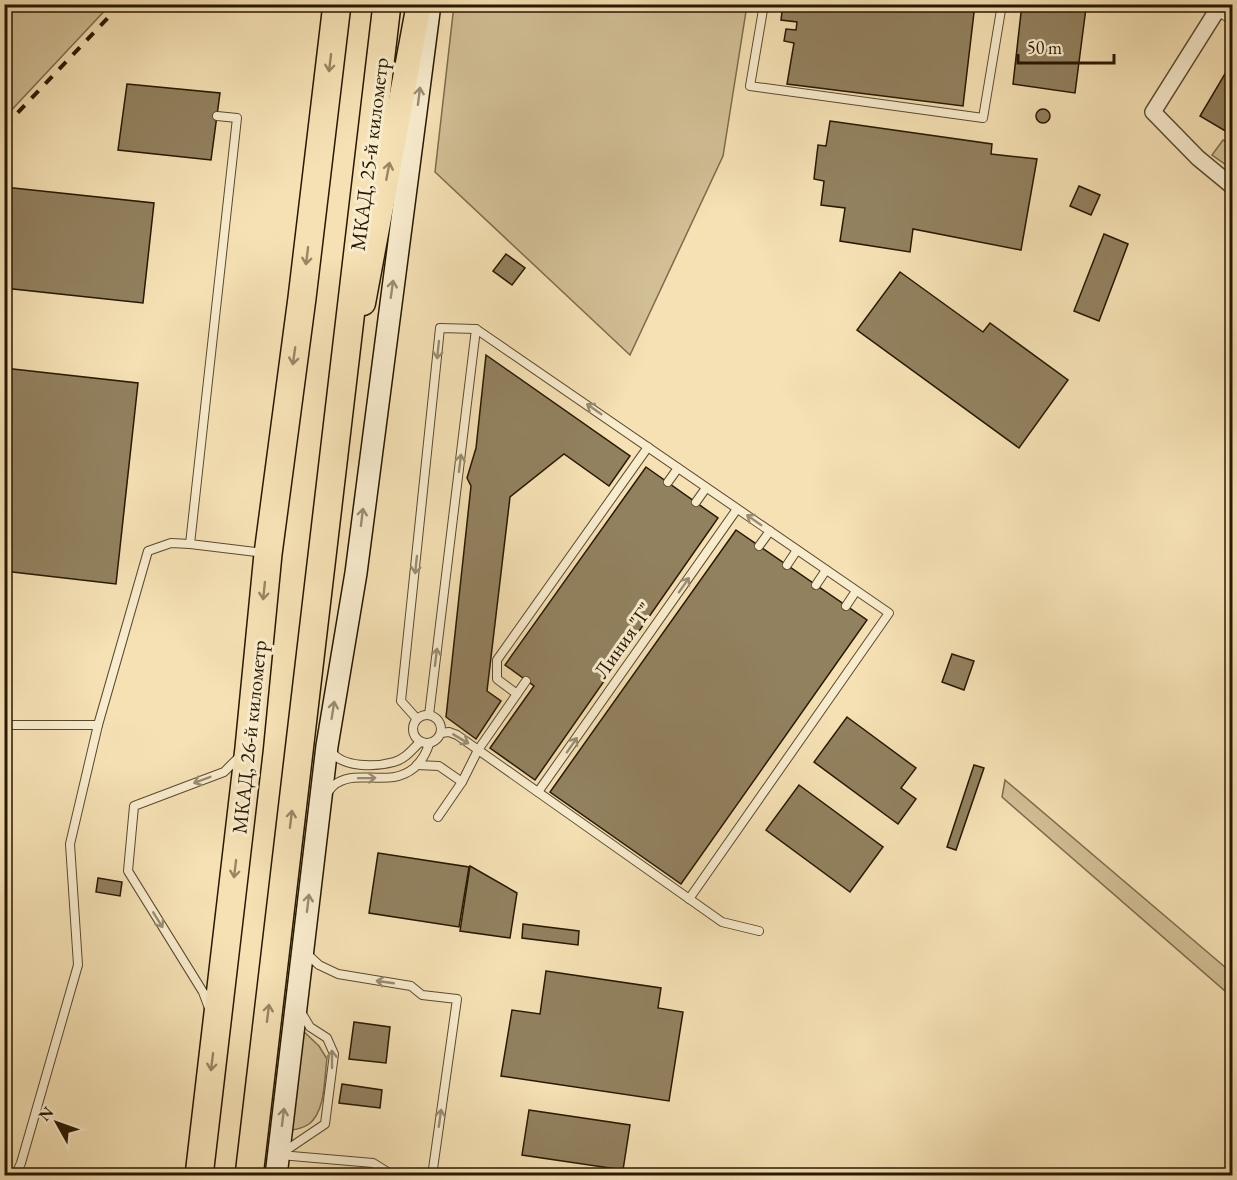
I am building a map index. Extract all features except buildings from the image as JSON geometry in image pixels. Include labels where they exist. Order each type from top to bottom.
[{"type":"highway","name":"МКАД, 26-й километр","points":[[199,1176],[249,748],[268,554],[302,298],[337,4]]},
{"type":"highway","name":"МКАД, 25-й километр","points":[[334,455],[387,4]]},
{"type":"highway","points":[[249,1176],[334,455]]},
{"type":"main road","points":[[334,455],[419,4]]},
{"type":"street","points":[[277,1165],[327,746],[356,573],[430,4]]},
{"type":"street","points":[[1219,8],[1153,112],[1198,158],[1233,186]]},
{"type":"lane","points":[[764,4],[750,86],[983,117],[1002,4]]},
{"type":"lane","points":[[1219,8],[1233,20]]},
{"type":"lane","points":[[190,544],[237,118],[217,116]]},
{"type":"lane","points":[[417,719],[401,701],[440,328],[476,329],[889,613],[689,899]]},
{"type":"lane","points":[[429,715],[476,329]]},
{"type":"lane","points":[[517,694],[497,679],[497,660],[648,447]]},
{"type":"lane","points":[[668,482],[678,468]]},
{"type":"lane","points":[[696,502],[706,488]]},
{"type":"lane","name":"Линия \"Г\"","points":[[538,792],[737,508]]},
{"type":"lane","points":[[759,546],[770,531]]},
{"type":"lane","points":[[15,1176],[21,1163],[78,965],[70,844],[98,725],[148,551],[171,543],[268,554]]},
{"type":"lane","points":[[787,565],[797,550]]},
{"type":"lane","points":[[816,585],[826,570]]},
{"type":"lane","points":[[846,606],[856,591]]},
{"type":"lane","points":[[438,817],[462,782],[478,750],[526,681]]},
{"type":"lane","points":[[320,805],[327,792],[338,783],[349,779],[396,778],[417,765],[426,754],[429,744],[439,738],[441,733],[440,721],[429,715],[417,719],[413,728],[414,735],[420,742],[429,744]]},
{"type":"lane","points":[[4,724],[98,725]]},
{"type":"lane","points":[[441,733],[449,732],[457,735],[510,768],[538,792],[572,811],[658,872],[689,899],[722,922],[759,931]]},
{"type":"lane","points":[[327,746],[334,756],[352,764],[381,764],[395,762],[407,756],[420,742]]},
{"type":"lane","points":[[217,1027],[203,992],[128,871],[134,806],[224,772],[249,748]]},
{"type":"lane","points":[[417,765],[439,766],[462,782]]},
{"type":"lane","points":[[303,947],[307,956],[338,974],[411,986],[422,995],[457,999],[432,1176]]},
{"type":"lane","points":[[277,1165],[325,1124],[334,1054],[327,1038],[310,1027],[301,1012],[297,998]]},
{"type":"lane","points":[[277,1165],[374,1163],[394,1176]]},
{"type":"shaded area","points":[[4,5],[110,5],[5,117],[4,117]]},
{"type":"shaded area","points":[[454,5],[747,5],[723,156],[630,355],[435,172]]},
{"type":"shaded area","points":[[1223,140],[1232,145],[1232,169],[1212,155]]},
{"type":"shaded area","points":[[1005,780],[1232,973],[1232,997],[1002,797]]},
{"type":"shaded area","points":[[298,1026],[319,1046],[327,1059],[319,1111],[309,1124],[286,1131]]},
{"type":"railway","points":[[4,127],[121,4]]}]
